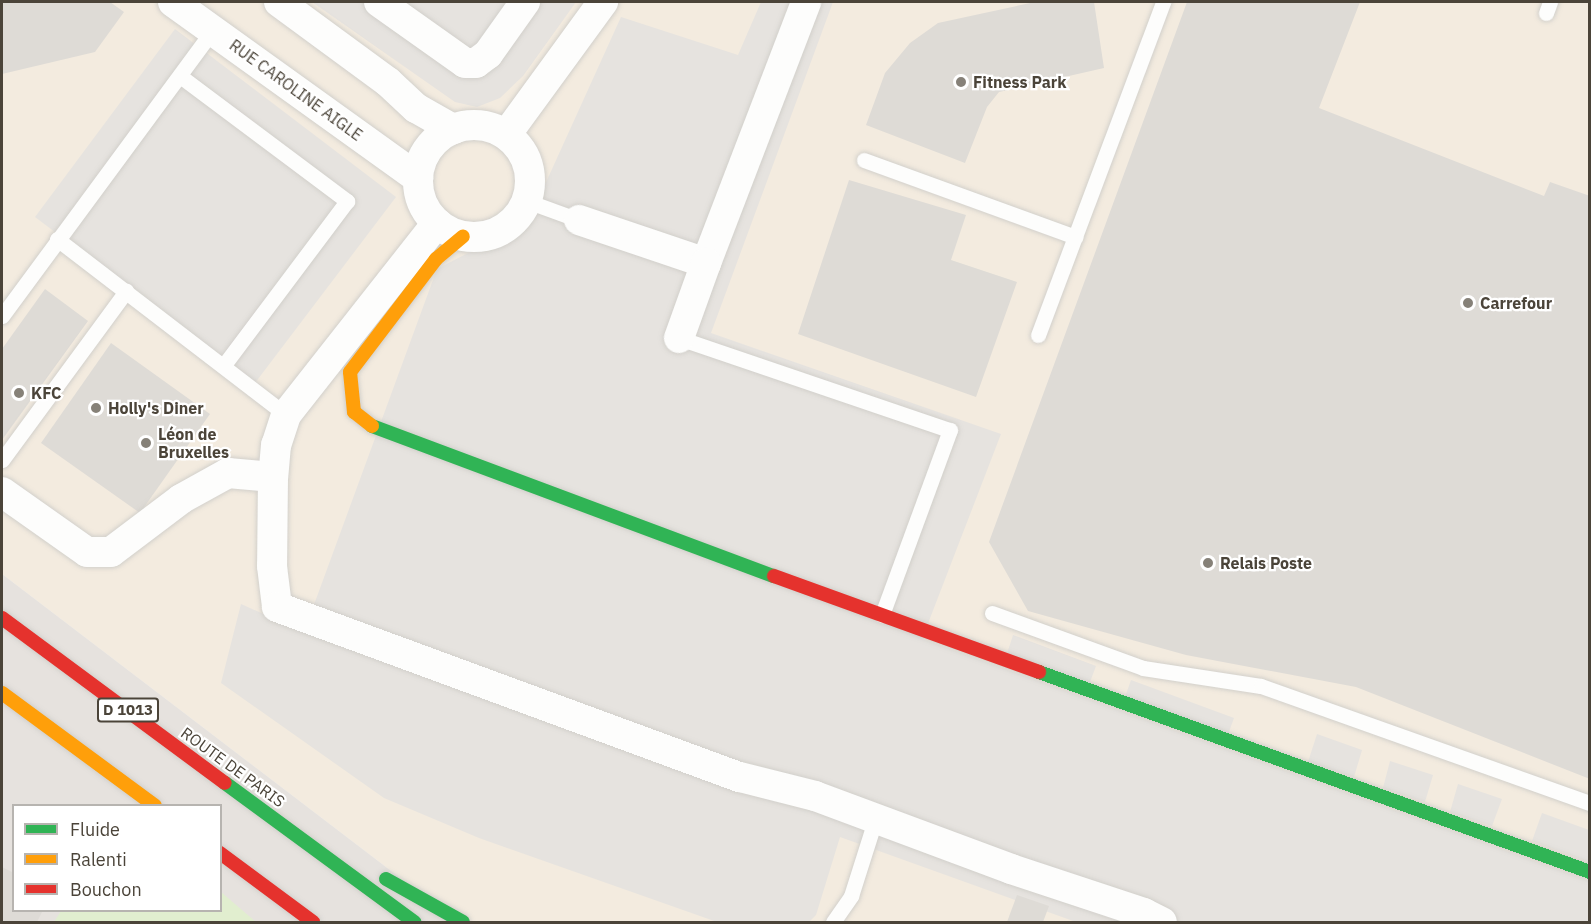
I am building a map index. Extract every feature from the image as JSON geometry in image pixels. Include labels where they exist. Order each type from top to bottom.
[{"type":"street","name":"RUE CAROLINE AIGLE","points":[[173,2],[418,178]]},
{"type":"street","points":[[379,2],[465,63],[476,63],[488,54],[525,2]]},
{"type":"street","points":[[506,135],[603,2]]},
{"type":"street","points":[[679,338],[806,2]]},
{"type":"street","points":[[293,7],[416,108],[453,129]]},
{"type":"street","points":[[471,124],[506,135],[520,148],[528,165],[530,183],[527,201],[517,218],[503,229],[486,236],[450,230],[419,195],[418,178],[428,148],[453,129],[471,124]]},
{"type":"street","points":[[579,220],[706,263]]},
{"type":"street","points":[[450,230],[286,415],[276,445],[273,477],[272,566],[276,607],[740,777],[815,796],[876,817],[956,850],[1148,919]]},
{"type":"street","points":[[450,230],[436,259],[350,372],[354,412],[364,423],[411,444],[1590,873]]},
{"type":"street","points":[[2,492],[87,552],[111,552],[181,499],[228,473],[273,477]]},
{"type":"street","name":"ROUTE DE PARIS","points":[[2,618],[414,922]]},
{"type":"street","points":[[2,693],[152,804]]},
{"type":"street","points":[[255,803],[463,922]]},
{"type":"street","points":[[225,857],[289,922]]},
{"type":"street","points":[[225,857],[313,922]]},
{"type":"lane","points":[[1038,335],[1163,2]]},
{"type":"lane","points":[[2,316],[213,30]]},
{"type":"lane","points":[[180,76],[346,201],[224,365]]},
{"type":"lane","points":[[864,160],[1074,237]]},
{"type":"lane","points":[[527,201],[579,220]]},
{"type":"lane","points":[[57,239],[224,365],[286,415]]},
{"type":"lane","points":[[2,460],[126,291]]},
{"type":"lane","points":[[679,338],[950,430],[882,615]]},
{"type":"lane","points":[[992,613],[1143,668],[1261,686],[1590,803]]},
{"type":"lane","points":[[833,922],[851,896],[876,817]]},
{"type":"shaded area","points":[[2,2],[1589,2],[1589,922],[458,922],[2,574]]},
{"type":"shaded area","points":[[312,2],[576,2],[523,76],[500,98],[477,107],[455,102]]},
{"type":"shaded area","points":[[761,2],[833,2],[711,333],[1001,434],[922,639],[1589,881],[1589,922],[1076,922],[840,837],[816,915],[809,922],[717,922],[479,838],[384,798],[221,683],[241,604],[304,632],[437,269],[528,222],[621,17],[738,55]]},
{"type":"shaded area","points":[[175,29],[396,197],[255,383],[35,217]]},
{"type":"shaded area","points":[[2,574],[458,922],[2,922]]},
{"type":"shaded area","points":[[1013,635],[1096,666],[1087,690],[1005,660]]},
{"type":"shaded area","points":[[1131,680],[1234,718],[1226,740],[1123,703]]},
{"type":"shaded area","points":[[1317,734],[1362,750],[1354,777],[1308,762]]},
{"type":"shaded area","points":[[1390,761],[1433,775],[1425,802],[1383,788]]},
{"type":"shaded area","points":[[1458,784],[1502,799],[1492,826],[1450,812]]},
{"type":"shaded area","points":[[1542,813],[1589,830],[1589,862],[1532,841]]},
{"type":"green space","points":[[222,893],[256,922],[54,922],[60,912],[222,912]]},
{"type":"building","points":[[2,2],[110,2],[124,12],[95,52],[2,74]]},
{"type":"building","name":"Fitness Park","points":[[1035,2],[1094,2],[1104,68],[999,92],[987,107],[965,163],[866,125],[885,73],[910,43],[938,23]]},
{"type":"building","points":[[1187,2],[1360,2],[1319,108],[1544,196],[1550,182],[1590,196],[1590,779],[1356,687],[1186,655],[1028,611],[989,542]]},
{"type":"building","points":[[849,180],[966,215],[951,260],[1017,282],[976,397],[798,334]]},
{"type":"building","name":"KFC","points":[[45,289],[88,321],[2,440],[2,349]]},
{"type":"building","points":[[111,343],[210,414],[140,513],[41,443]]},
{"type":"building","points":[[2,867],[12,872],[12,912],[42,912],[37,922],[2,922]]},
{"type":"building","points":[[1017,895],[1049,906],[1043,922],[1007,922]]},
{"type":"traffic: fast","points":[[372,426],[774,576]]},
{"type":"traffic: fast","points":[[1039,672],[1590,872]]},
{"type":"traffic: fast","points":[[225,783],[414,922]]},
{"type":"traffic: fast","points":[[386,879],[463,922]]},
{"type":"traffic: slow","points":[[372,426],[354,412],[350,372],[436,259],[463,236]]},
{"type":"traffic: slow","points":[[2,693],[152,804]]},
{"type":"traffic: jam","points":[[774,576],[1039,672]]},
{"type":"traffic: jam","points":[[2,618],[225,783]]},
{"type":"traffic: jam","points":[[222,854],[313,922]]},
{"type":"place","name":"Fitness Park","points":[[961,82]]},
{"type":"place","name":"Carrefour","points":[[1468,303]]},
{"type":"place","name":"KFC","points":[[19,393]]},
{"type":"place","name":"Holly's Diner","points":[[96,408]]},
{"type":"place","name":"Léon de Bruxelles","points":[[146,443]]},
{"type":"place","name":"Relais Poste","points":[[1208,563]]}]
